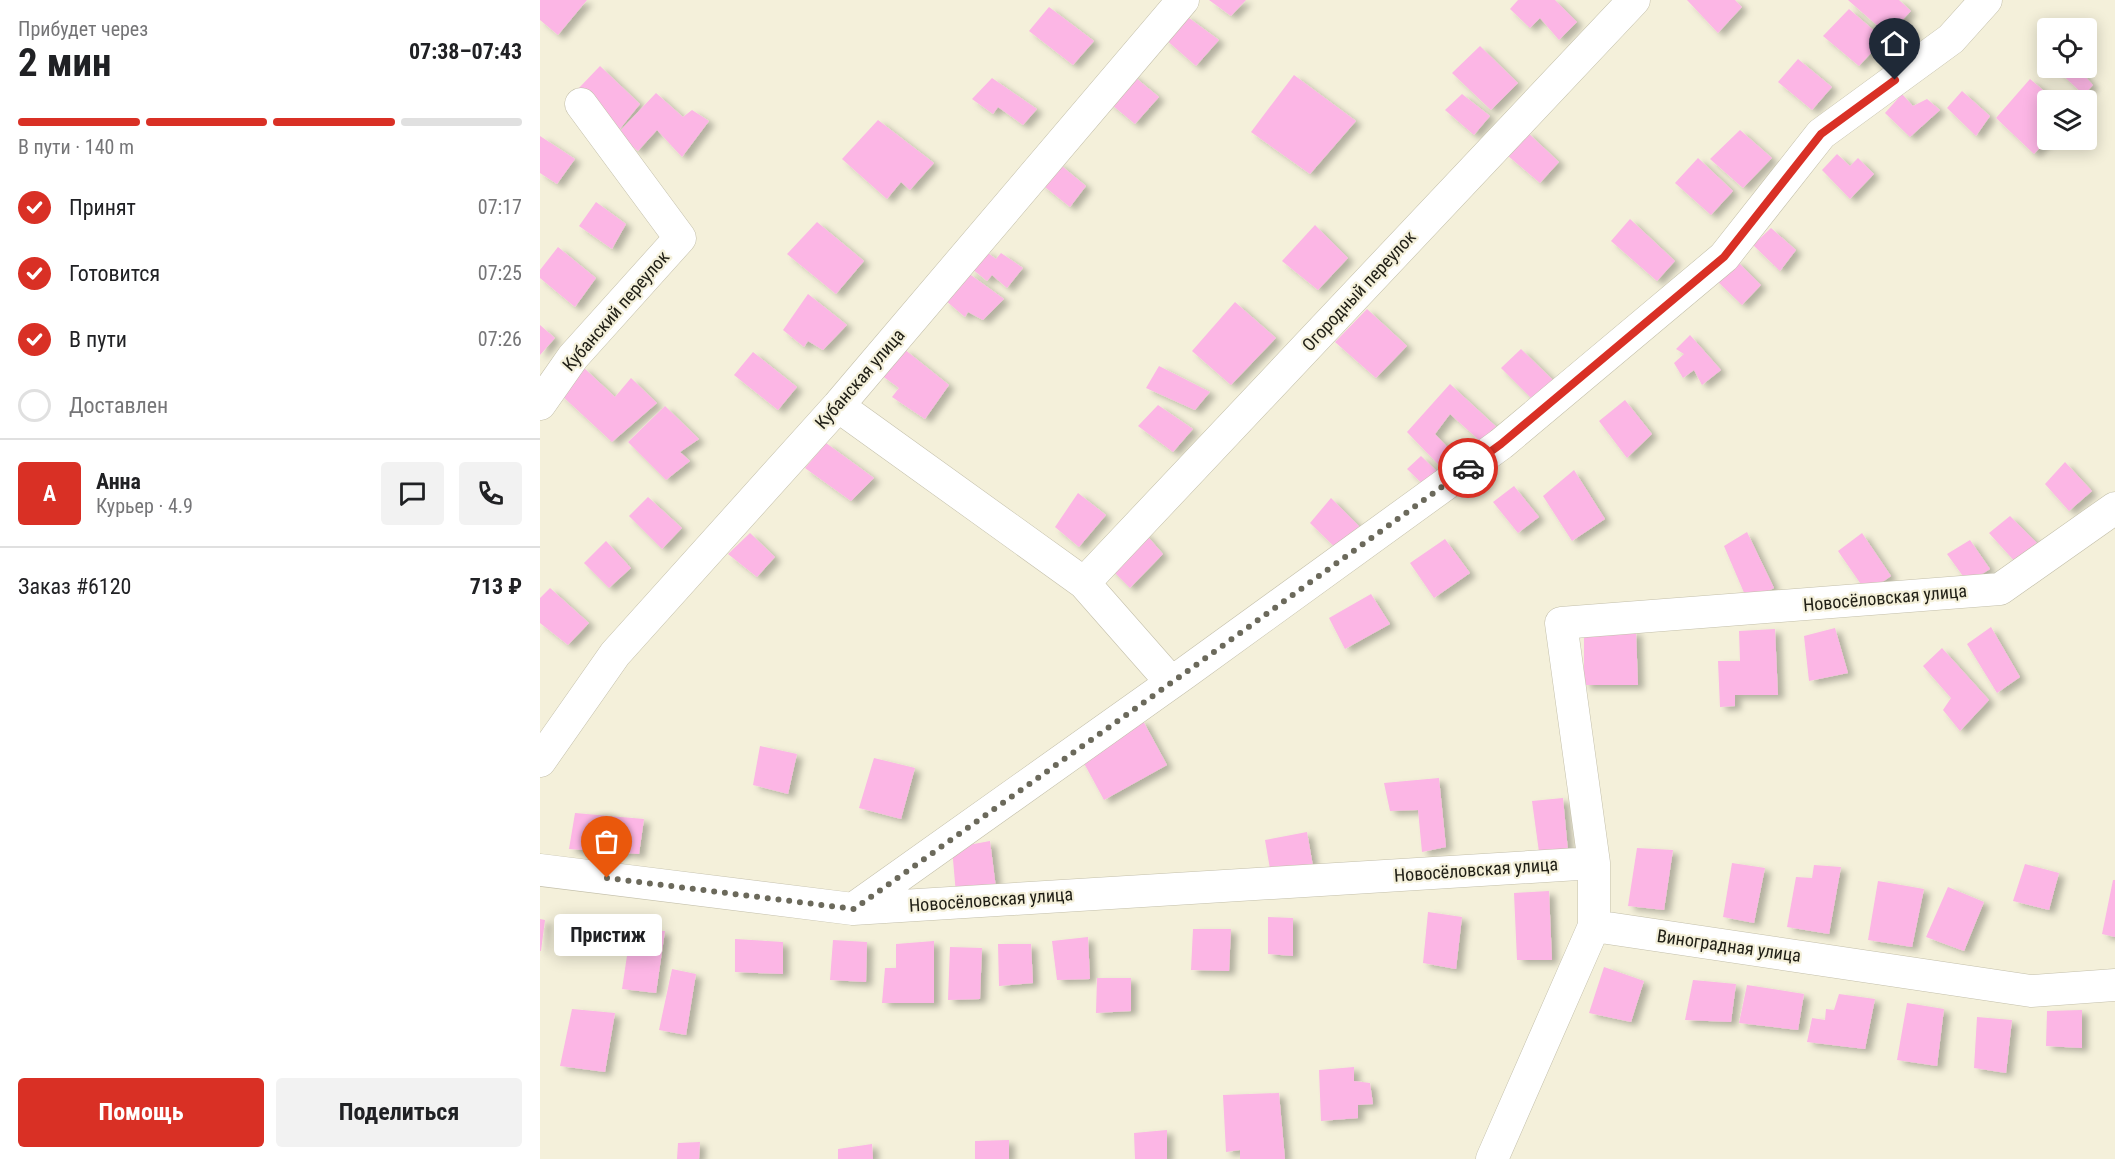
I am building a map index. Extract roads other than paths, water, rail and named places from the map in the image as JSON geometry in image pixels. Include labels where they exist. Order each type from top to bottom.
[{"type":"street","name":"Кубанская улица","points":[[540,761],[615,654],[838,406],[1183,0]]},
{"type":"street","name":"Огородный переулок","points":[[1084,583],[1634,0]]},
{"type":"street","points":[[854,909],[1482,458],[1523,426],[1724,257],[1821,134],[1951,39],[1986,0]]},
{"type":"street","name":"Кубанский переулок","points":[[540,404],[573,357],[680,238],[581,104]]},
{"type":"street","points":[[838,406],[1084,583],[1171,682]]},
{"type":"street","name":"Новосёловская улица","points":[[540,870],[854,909],[1594,863],[1561,624],[2000,589],[2115,508]]},
{"type":"street","points":[[1492,1159],[1594,926],[1594,863]]},
{"type":"street","name":"Виноградная улица","points":[[1594,926],[2031,991],[2115,985]]},
{"type":"place","name":"Пристиж","points":[[607,878]]}]
